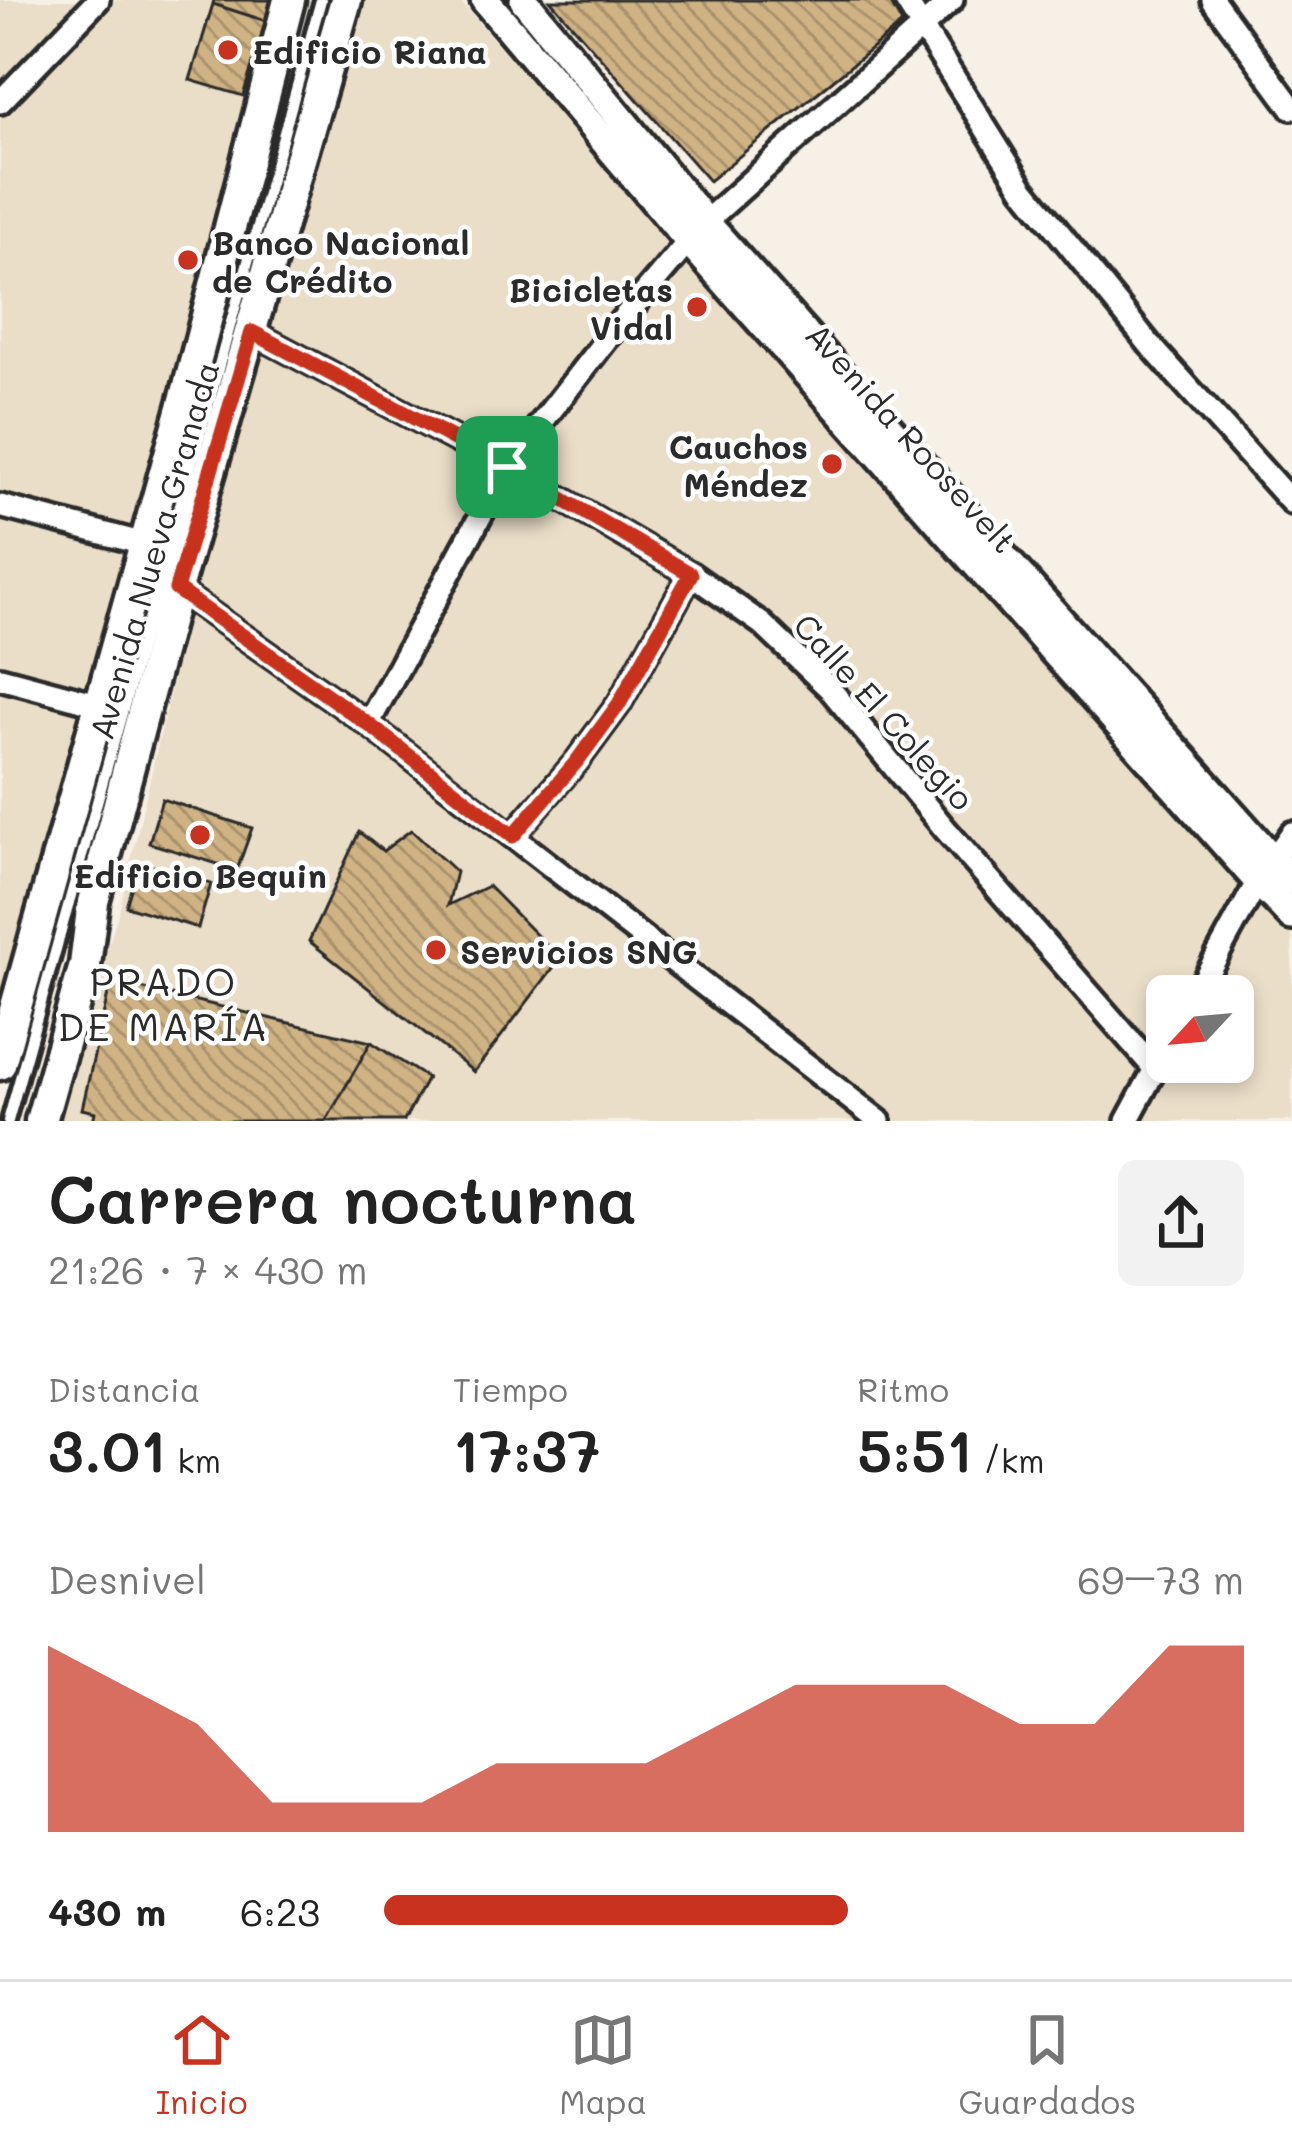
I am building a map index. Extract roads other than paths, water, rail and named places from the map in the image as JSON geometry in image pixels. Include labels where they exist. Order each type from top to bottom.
[{"type":"main road","name":"Avenida Nueva Granada","points":[[0,1064],[189,386],[289,0]]},
{"type":"main road","name":"Avenida Nueva Granada","points":[[41,1121],[86,964],[93,902],[176,589],[346,0]]},
{"type":"street","points":[[0,102],[98,0]]},
{"type":"street","name":"Avenida Roosevelt","points":[[485,0],[666,194],[1264,871],[1292,916]]},
{"type":"street","points":[[502,0],[666,194]]},
{"type":"street","name":"Avenida Roosevelt","points":[[524,0],[666,194]]},
{"type":"street","points":[[905,0],[1023,188],[1150,345],[1292,503]]},
{"type":"street","points":[[368,724],[507,467],[615,328],[697,231],[952,0]]},
{"type":"street","points":[[1213,0],[1292,108]]},
{"type":"street","name":"Calle El Colegio","points":[[252,332],[507,467],[691,574],[782,641],[830,689],[1146,1059]]},
{"type":"street","points":[[0,506],[144,544]]},
{"type":"street","points":[[513,836],[619,704],[691,574]]},
{"type":"street","points":[[176,589],[368,724],[879,1121]]},
{"type":"street","points":[[0,677],[101,705]]},
{"type":"street","points":[[1207,975],[1264,871],[1292,833]]},
{"type":"street","name":"Avenida Roosevelt","points":[[1264,871],[1292,880]]},
{"type":"street","points":[[1127,1121],[1147,1083]]},
{"type":"lane","points":[[8,1121],[321,0]]},
{"type":"place","name":"Edificio Riana","points":[[228,50]]},
{"type":"place","name":"Banco Nacional de Crédito","points":[[188,260]]},
{"type":"place","name":"Bicicletas Vidal","points":[[697,307]]},
{"type":"place","name":"Cauchos Méndez","points":[[832,464]]},
{"type":"place","name":"Edificio Bequin","points":[[200,835]]},
{"type":"place","name":"Servicios SNG","points":[[436,950]]},
{"type":"district","name":"PRADO DE MARÍA","points":[[164,1002]]}]
